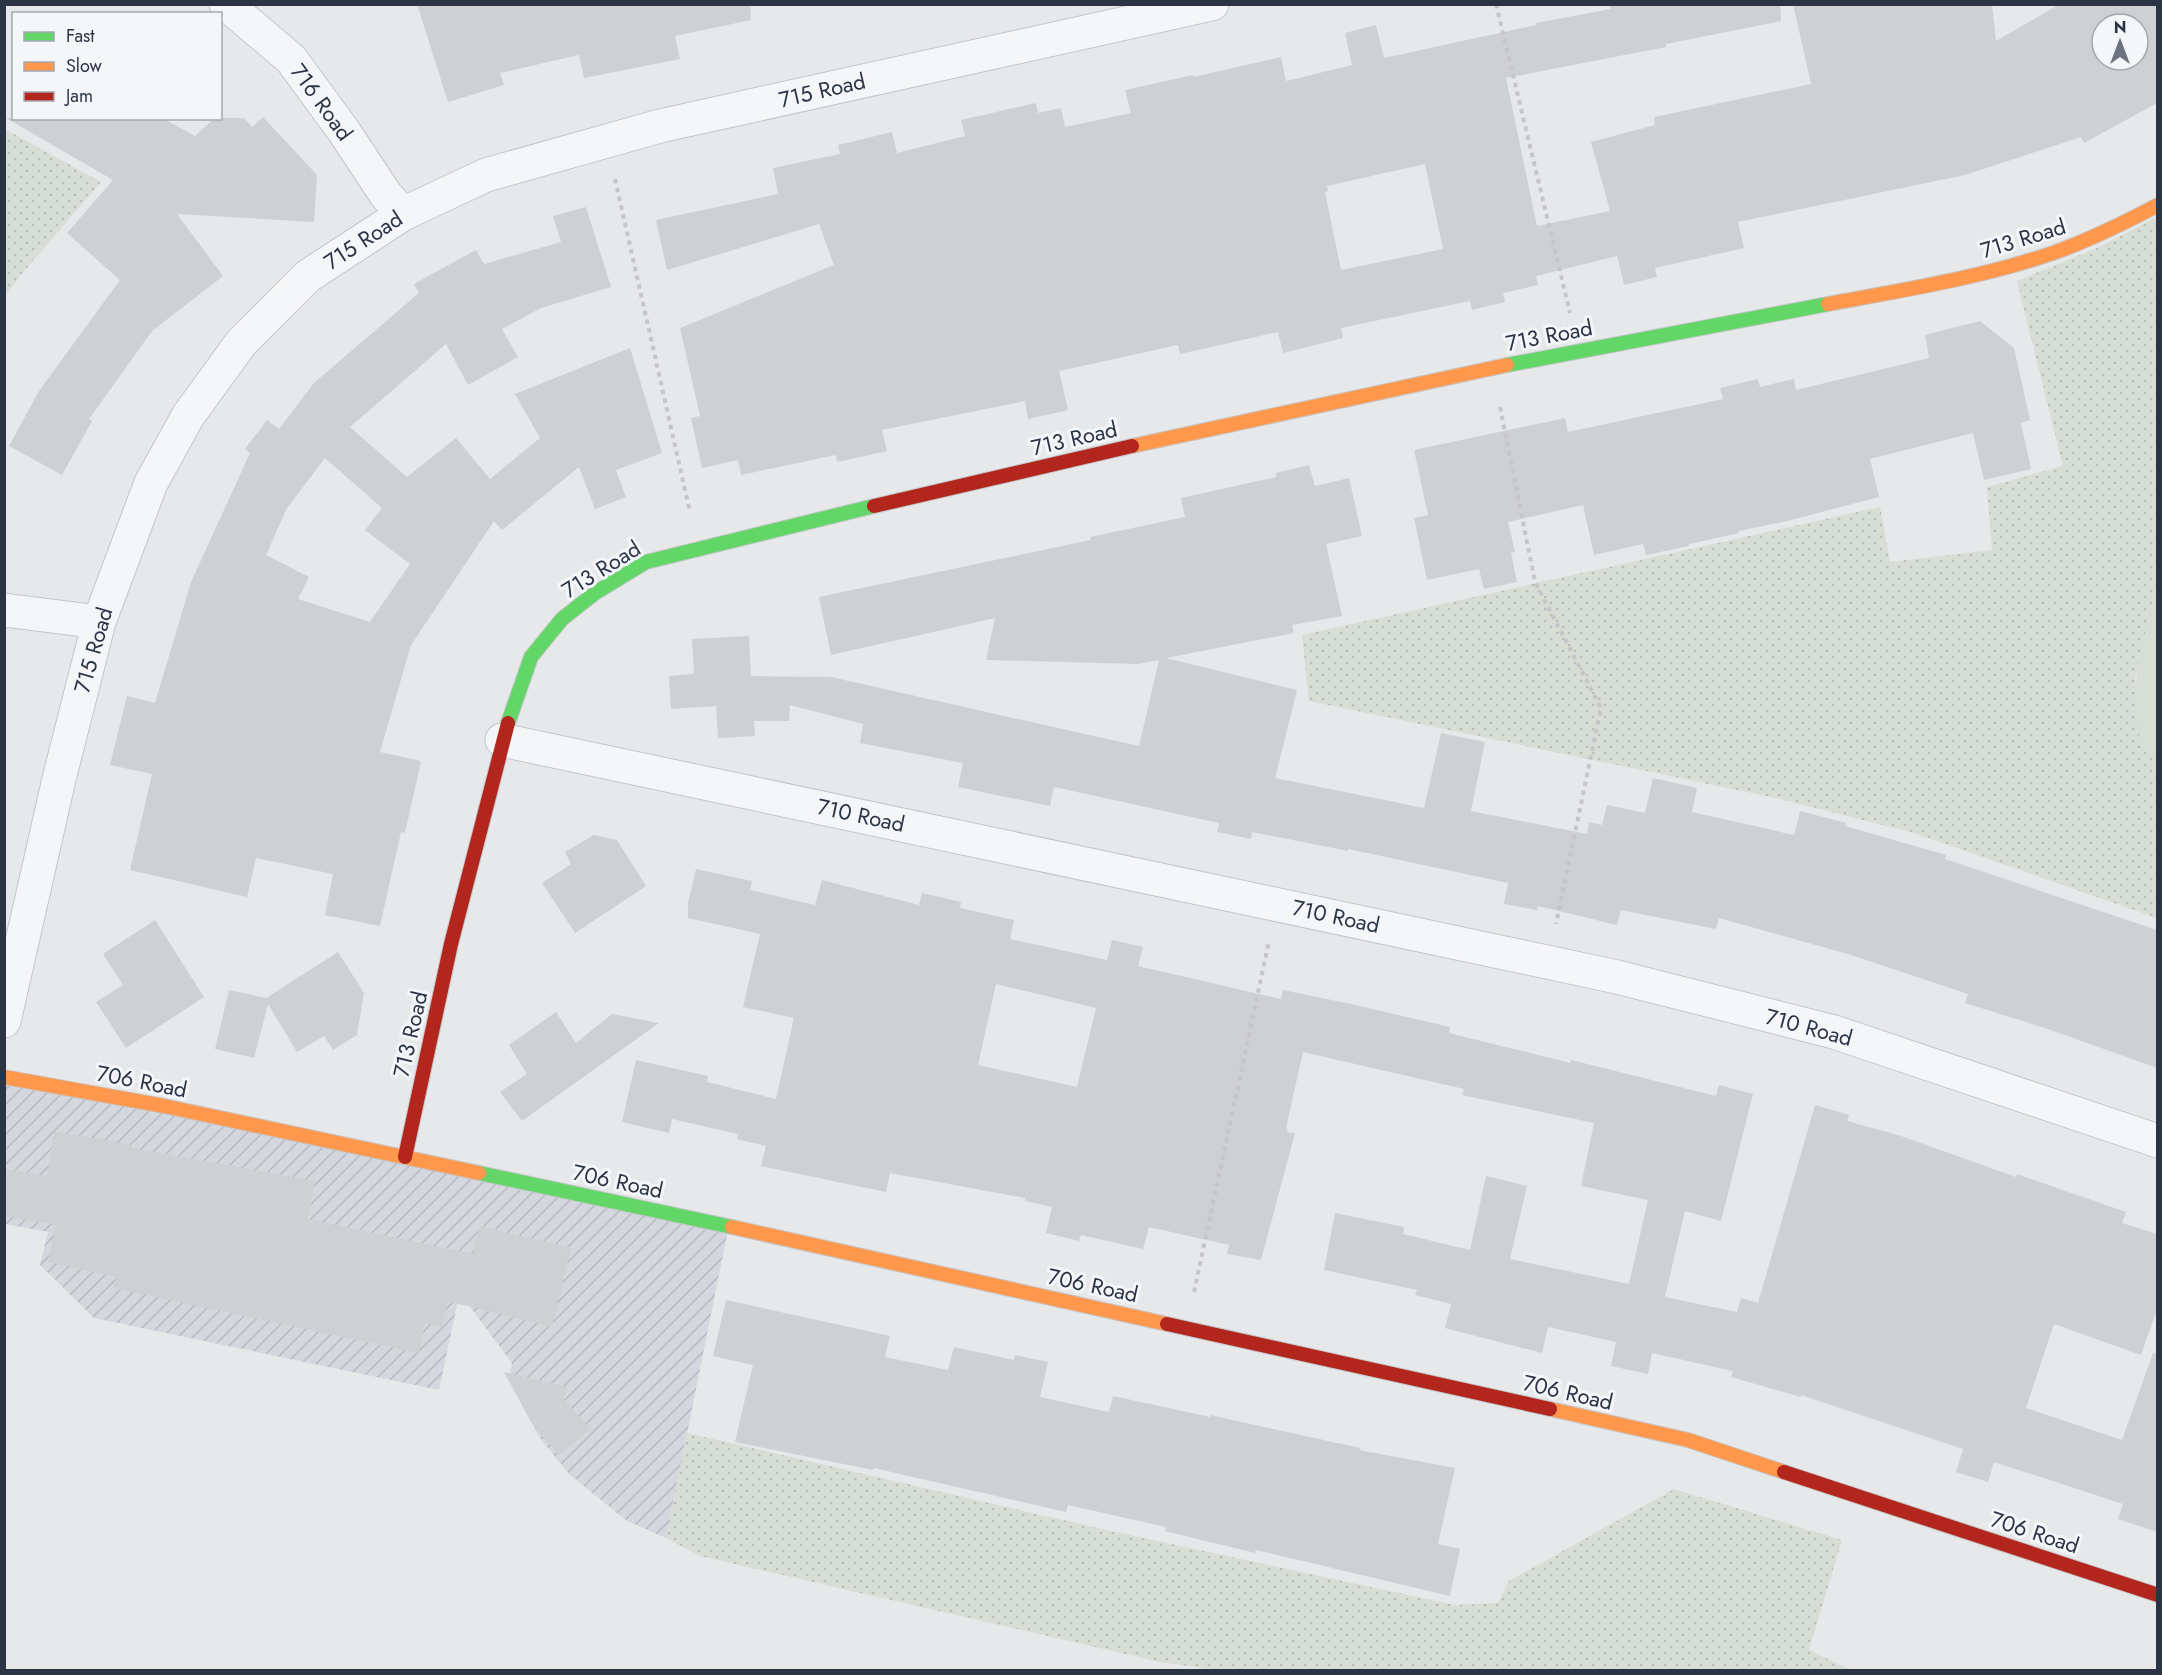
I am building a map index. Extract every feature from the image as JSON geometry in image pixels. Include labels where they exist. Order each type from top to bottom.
[{"type":"street","name":"716 Road","points":[[226,4],[291,59],[343,130],[386,195],[403,214]]},
{"type":"street","name":"715 Road","points":[[4,1021],[59,779],[99,622],[151,483],[188,416],[242,343],[308,276],[403,214],[486,175],[660,126],[1212,4]]},
{"type":"street","name":"713 Road","points":[[405,1157],[451,944],[502,740],[531,657],[562,619],[595,593],[646,562],[1107,452],[1492,368],[1947,282],[2052,253],[2101,234],[2157,205]]},
{"type":"street","points":[[4,610],[99,622]]},
{"type":"street","name":"710 Road","points":[[502,740],[1548,962],[1834,1032],[2157,1142]]},
{"type":"street","name":"706 Road","points":[[4,1077],[164,1106],[697,1219],[1688,1440],[2157,1595]]},
{"type":"path","points":[[1496,4],[1578,351]]},
{"type":"path","points":[[615,176],[698,548]]},
{"type":"path","points":[[1492,368],[1535,582],[1601,708],[1548,962]]},
{"type":"path","points":[[1186,1328],[1277,904]]},
{"type":"shaded area","points":[[5,129],[101,182],[19,277],[5,297]]},
{"type":"shaded area","points":[[2157,217],[2158,600],[2150,616],[2135,679],[2141,744],[2157,753],[2157,918],[1914,833],[1776,798],[1309,701],[1302,635],[1880,507],[1890,562],[1992,550],[1987,487],[2063,466],[2017,281],[2099,247]]},
{"type":"shaded area","points":[[2157,600],[2157,753],[2141,744],[2136,690],[2140,653]]},
{"type":"shaded area","points":[[4,1076],[729,1225],[666,1538],[627,1521],[569,1474],[540,1438],[509,1381],[512,1363],[467,1303],[458,1300],[439,1390],[94,1318],[40,1265],[48,1232],[5,1224]]},
{"type":"shaded area","points":[[687,1433],[1106,1530],[1455,1605],[1498,1603],[1509,1581],[1674,1489],[1842,1540],[1809,1650],[1851,1670],[1216,1670],[1160,1662],[700,1556],[666,1538]]},
{"type":"building","points":[[417,4],[750,4],[751,20],[675,36],[680,59],[584,78],[579,55],[500,73],[504,85],[448,102]]},
{"type":"building","points":[[1610,4],[1780,4],[1781,21],[1666,44],[1666,47],[1506,78],[1537,226],[1610,211],[1591,142],[1655,125],[1654,117],[1811,84],[1793,4],[1992,4],[1996,41],[2060,4],[2157,4],[2157,103],[2084,143],[2081,137],[1965,175],[1738,222],[1744,248],[1655,268],[1657,277],[1624,285],[1617,256],[1536,276],[1538,285],[1503,293],[1505,302],[1472,310],[1470,301],[1341,328],[1343,338],[1283,353],[1278,332],[1180,354],[1178,345],[1059,371],[1068,410],[1028,419],[1025,401],[882,430],[887,451],[837,462],[836,455],[741,475],[738,460],[702,468],[691,418],[700,416],[680,328],[834,265],[819,224],[667,270],[656,220],[778,194],[773,168],[840,154],[838,145],[892,132],[897,153],[965,136],[961,120],[1036,103],[1038,113],[1061,108],[1065,127],[1131,113],[1125,90],[1281,57],[1286,81],[1352,65],[1345,33],[1376,25],[1384,58],[1536,25],[1536,23],[1611,9]],"holes":[[[1425,164],[1443,249],[1341,270],[1325,192],[1328,191],[1327,186]]]},
{"type":"building","points":[[263,117],[317,175],[314,222],[177,214],[223,276],[152,331],[89,419],[92,421],[62,475],[9,446],[39,391],[120,280],[67,233],[113,180],[6,118],[12,118],[12,120],[166,120],[195,136],[213,120],[222,120],[222,118],[244,118],[252,127]]},
{"type":"building","points":[[586,207],[611,287],[541,308],[502,329],[518,357],[468,385],[446,344],[350,427],[407,477],[456,438],[490,479],[540,438],[515,394],[630,348],[662,453],[616,470],[626,497],[595,509],[579,467],[502,530],[494,521],[411,645],[380,752],[421,761],[405,833],[401,832],[380,926],[325,915],[333,874],[256,858],[247,897],[130,870],[152,774],[110,765],[127,696],[155,703],[191,582],[250,453],[245,449],[267,420],[279,429],[314,383],[419,293],[414,284],[476,250],[484,264],[561,242],[553,216]],"holes":[[[325,458],[382,508],[365,530],[410,564],[370,622],[298,599],[309,577],[266,555],[287,508]]]},
{"type":"building","points":[[1980,321],[2014,348],[2030,420],[2021,423],[2031,469],[1984,480],[1973,433],[1870,459],[1879,497],[1646,555],[1643,544],[1594,555],[1583,505],[1508,522],[1515,552],[1511,553],[1517,582],[1484,589],[1479,569],[1427,580],[1414,518],[1428,515],[1414,450],[1565,418],[1568,432],[1723,399],[1720,388],[1758,379],[1760,387],[1794,379],[1796,390],[1929,358],[1925,335]]},
{"type":"building","points":[[1309,465],[1315,486],[1349,478],[1362,536],[1326,544],[1342,616],[1292,625],[1294,633],[1166,658],[1297,690],[1275,778],[1424,808],[1441,733],[1485,742],[1471,811],[1587,834],[1589,822],[1602,825],[1607,805],[1645,813],[1653,778],[1697,788],[1692,812],[1794,835],[1800,811],[1946,855],[1945,859],[2157,930],[2157,1068],[2045,1028],[1965,1003],[1968,994],[1848,954],[1719,918],[1716,929],[1621,910],[1617,925],[1538,906],[1537,910],[1504,904],[1508,883],[1348,849],[1348,851],[1252,832],[1251,839],[1217,832],[1219,823],[1054,787],[1050,806],[958,787],[963,763],[860,743],[863,724],[790,705],[789,721],[754,721],[755,736],[718,738],[716,706],[671,709],[669,676],[694,674],[692,639],[749,636],[751,676],[831,677],[1139,746],[1159,660],[1138,664],[986,660],[995,618],[831,655],[819,597],[1091,540],[1090,537],[1185,517],[1181,498],[1276,477],[1276,473]]},
{"type":"building","points":[[594,835],[617,840],[646,886],[575,933],[542,883],[571,864],[565,852]]},
{"type":"building","points":[[696,869],[752,881],[750,890],[815,905],[822,880],[919,905],[922,893],[961,902],[960,908],[1014,920],[1010,939],[1107,960],[1112,940],[1143,947],[1138,966],[1281,999],[1283,990],[1351,1004],[1450,1027],[1449,1033],[1716,1096],[1719,1085],[1753,1094],[1721,1221],[1685,1211],[1665,1297],[1737,1312],[1741,1298],[1758,1303],[1815,1105],[1849,1115],[1847,1121],[1901,1136],[2016,1177],[2017,1174],[2126,1212],[2122,1223],[2157,1234],[2157,1309],[2141,1355],[2054,1324],[2026,1408],[2122,1440],[2153,1353],[2157,1354],[2157,1532],[2118,1519],[2123,1504],[1994,1462],[1988,1482],[1956,1472],[1963,1449],[1801,1395],[1801,1397],[1731,1377],[1733,1371],[1652,1353],[1648,1374],[1611,1366],[1616,1342],[1548,1327],[1542,1353],[1445,1328],[1451,1304],[1415,1295],[1417,1290],[1324,1270],[1335,1213],[1404,1227],[1403,1234],[1470,1250],[1486,1176],[1527,1186],[1510,1259],[1629,1284],[1648,1200],[1581,1186],[1594,1123],[1462,1095],[1464,1089],[1303,1052],[1286,1128],[1287,1132],[1295,1133],[1261,1260],[1227,1254],[1229,1245],[1149,1227],[1143,1249],[1081,1235],[1079,1241],[1046,1233],[1052,1207],[1025,1201],[1025,1198],[890,1173],[886,1192],[761,1166],[766,1146],[737,1139],[738,1134],[672,1119],[669,1133],[622,1122],[636,1060],[708,1076],[707,1082],[776,1099],[794,1018],[743,1007],[760,934],[688,918],[688,903]],"holes":[[[996,984],[1096,1008],[1077,1087],[978,1065]]]},
{"type":"building","points":[[155,920],[204,997],[126,1048],[96,1002],[123,985],[103,954]]},
{"type":"building","points":[[338,952],[364,993],[357,1035],[333,1050],[324,1036],[297,1052],[268,1004],[254,1058],[215,1049],[229,990],[266,998]]},
{"type":"building","points":[[556,1012],[576,1043],[612,1014],[659,1023],[522,1121],[500,1092],[527,1074],[509,1045]]},
{"type":"building","points":[[54,1131],[132,1145],[132,1148],[315,1181],[308,1219],[473,1254],[480,1226],[571,1248],[552,1327],[447,1301],[442,1327],[425,1323],[419,1353],[113,1288],[116,1277],[48,1262],[56,1225],[4,1216],[4,1169],[47,1176]]},
{"type":"building","points":[[726,1300],[890,1336],[885,1357],[948,1370],[954,1347],[1014,1360],[1015,1355],[1048,1362],[1040,1397],[1109,1412],[1113,1396],[1210,1417],[1210,1415],[1360,1448],[1359,1450],[1455,1468],[1438,1544],[1460,1549],[1450,1596],[1256,1550],[1255,1553],[1165,1531],[1166,1527],[1068,1505],[1066,1512],[874,1468],[873,1470],[735,1442],[753,1365],[713,1356]]},
{"type":"building","points":[[504,1372],[567,1387],[564,1399],[590,1429],[559,1455],[533,1425]]},
{"type":"traffic: fast","points":[[1507,365],[1828,304]]},
{"type":"traffic: fast","points":[[508,723],[531,657],[562,619],[595,593],[646,562],[874,506]]},
{"type":"traffic: fast","points":[[479,1173],[732,1227]]},
{"type":"traffic: slow","points":[[1828,304],[1941,283],[2025,262],[2080,243],[2158,205]]},
{"type":"traffic: slow","points":[[1132,446],[1507,365]]},
{"type":"traffic: slow","points":[[4,1077],[164,1106],[479,1173]]},
{"type":"traffic: slow","points":[[732,1227],[1167,1324]]},
{"type":"traffic: slow","points":[[1550,1409],[1688,1440],[1784,1472]]},
{"type":"traffic: jam","points":[[874,506],[1132,446]]},
{"type":"traffic: jam","points":[[405,1157],[451,944],[508,723]]},
{"type":"traffic: jam","points":[[1167,1324],[1550,1409]]},
{"type":"traffic: jam","points":[[1784,1472],[2158,1595]]}]
